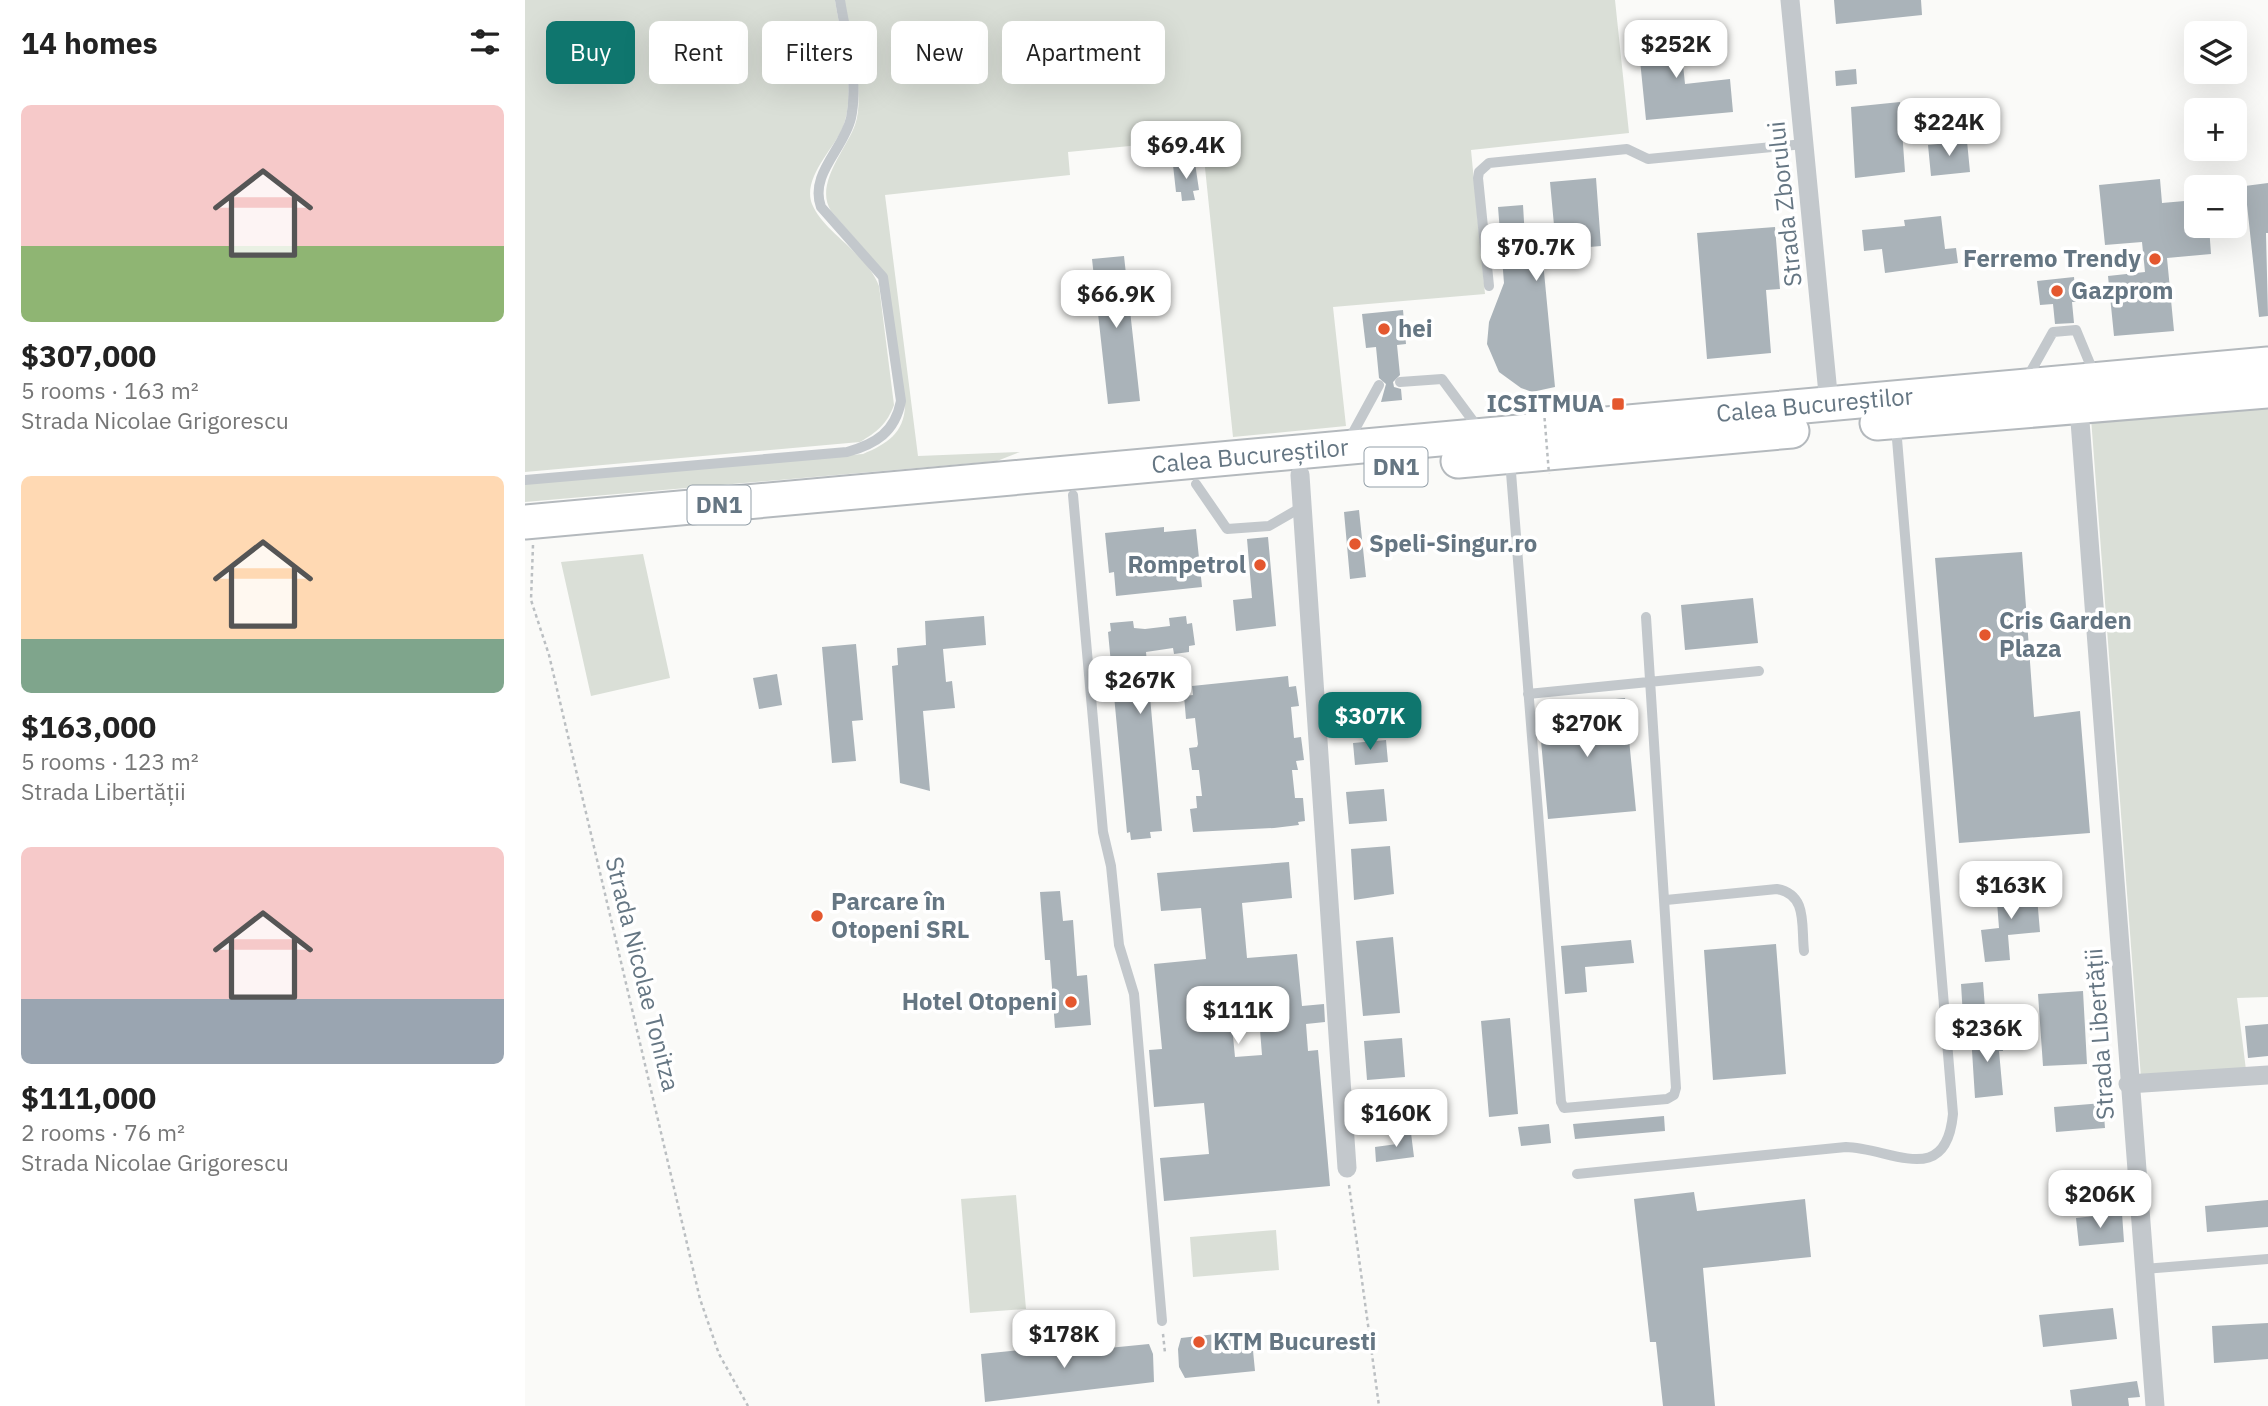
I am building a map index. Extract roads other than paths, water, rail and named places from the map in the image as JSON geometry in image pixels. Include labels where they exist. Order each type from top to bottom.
[{"type":"highway","name":"Calea Bucureștilor","points":[[528,536],[1484,435],[2268,364]]},
{"type":"highway","name":"Calea Bucureștilor","points":[[528,536],[1195,484],[1301,491],[1510,456],[2268,391]]},
{"type":"street","name":"Strada Zborului","points":[[1790,0],[1829,404]]},
{"type":"street","name":"Strada Libertății","points":[[2078,408],[2154,1406]]},
{"type":"street","points":[[1301,491],[1347,1167]]},
{"type":"street","points":[[2128,1084],[2268,1075]]},
{"type":"lane","points":[[525,480],[847,452],[880,439],[890,429],[898,416],[901,401],[883,277],[821,206],[817,195],[818,183],[847,131],[853,104],[854,89],[840,0]]},
{"type":"lane","points":[[1489,286],[1478,178],[1479,172],[1489,163],[1627,149],[1648,159],[1804,144]]},
{"type":"lane","points":[[2023,386],[2053,332],[2076,330],[2096,379]]},
{"type":"lane","points":[[1400,382],[1442,379],[1484,435]]},
{"type":"lane","points":[[1344,449],[1380,385]]},
{"type":"lane","points":[[1577,1174],[1846,1147],[1871,1149],[1915,1161],[1940,1152],[1952,1133],[1953,1114],[1896,421]]},
{"type":"lane","points":[[1510,456],[1561,1102],[1564,1108],[1667,1099],[1674,1095],[1666,900],[1646,617]]},
{"type":"lane","points":[[1195,484],[1227,529],[1269,526],[1301,491]]},
{"type":"lane","points":[[1073,495],[1103,832],[1111,866],[1119,945],[1134,994],[1162,1321]]},
{"type":"lane","points":[[1528,694],[1759,671]]},
{"type":"lane","points":[[1666,900],[1777,889],[1791,892],[1799,900],[1804,951]]},
{"type":"lane","points":[[2143,1269],[2268,1259]]},
{"type":"place","name":"Ferremo Trendy","points":[[2155,259]]},
{"type":"place","name":"Gazprom","points":[[2057,291]]},
{"type":"place","name":"hei","points":[[1384,329]]},
{"type":"place","name":"ICSITMUA","points":[[1618,404]]},
{"type":"place","name":"Speli-Singur.ro","points":[[1355,544]]},
{"type":"place","name":"Rompetrol","points":[[1260,565]]},
{"type":"place","name":"Cris Garden Plaza","points":[[1985,635]]},
{"type":"place","name":"Parcare în Otopeni SRL","points":[[817,916]]},
{"type":"place","name":"Hotel Otopeni","points":[[1071,1002]]},
{"type":"place","name":"KTM Bucuresti","points":[[1199,1342]]}]
